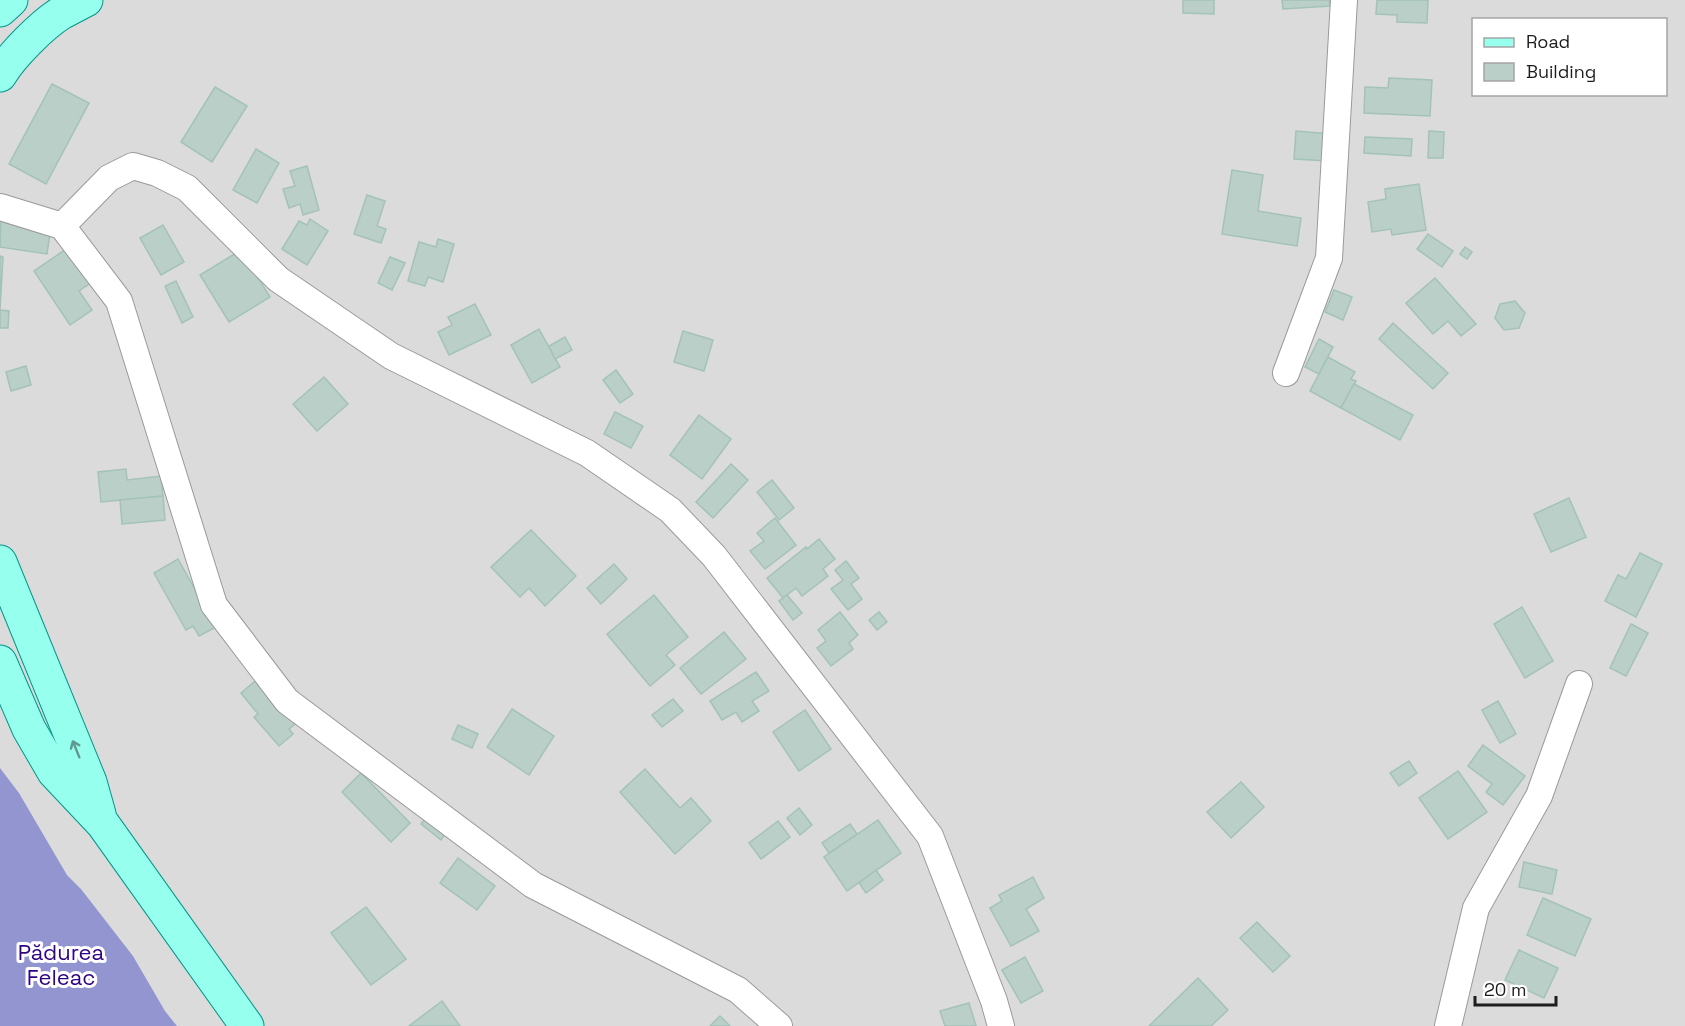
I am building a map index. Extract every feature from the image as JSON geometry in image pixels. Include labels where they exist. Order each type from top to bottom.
[{"type":"main road","points":[[0,10],[11,0]]},
{"type":"main road","points":[[0,75],[6,65],[27,43],[69,5]]},
{"type":"main road","points":[[0,562],[90,782],[103,824]]},
{"type":"main road","points":[[0,662],[29,729],[54,772],[103,824],[248,1026]]},
{"type":"street","points":[[1286,373],[1329,258],[1344,0]]},
{"type":"street","points":[[62,226],[109,178],[133,166],[157,173],[187,188],[278,279],[391,356],[587,453],[670,510],[714,556],[930,836],[994,1001],[1001,1026]]},
{"type":"street","points":[[0,207],[62,226],[119,301],[214,605],[287,701],[533,885],[738,990],[779,1026]]},
{"type":"street","points":[[1448,1026],[1476,908],[1539,796],[1579,684]]},
{"type":"shaded area","points":[[0,0],[1685,0],[1685,1026],[177,1026],[165,1011],[133,956],[81,889],[67,875],[19,793],[0,768]]},
{"type":"green space","name":"Pădurea Feleac","points":[[0,768],[19,793],[67,875],[81,889],[133,956],[165,1011],[177,1026],[0,1026]]},
{"type":"building","points":[[1183,0],[1214,0],[1214,14],[1183,13]]},
{"type":"building","points":[[1282,0],[1329,0],[1330,6],[1283,9]]},
{"type":"building","points":[[1377,0],[1428,0],[1427,23],[1397,22],[1397,15],[1376,14]]},
{"type":"building","points":[[1389,78],[1432,80],[1430,116],[1364,113],[1365,87],[1388,88]]},
{"type":"building","points":[[52,84],[89,103],[46,184],[9,164]]},
{"type":"building","points":[[215,87],[247,106],[212,162],[181,142]]},
{"type":"building","points":[[1296,131],[1330,134],[1328,161],[1294,159]]},
{"type":"building","points":[[1429,131],[1444,132],[1443,158],[1428,158]]},
{"type":"building","points":[[1365,137],[1412,139],[1411,156],[1364,153]]},
{"type":"building","points":[[256,149],[279,163],[257,203],[233,190]]},
{"type":"building","points":[[307,166],[319,210],[303,215],[300,204],[289,208],[283,189],[295,186],[290,171]]},
{"type":"building","points":[[1232,170],[1263,175],[1258,211],[1301,218],[1297,246],[1222,234]]},
{"type":"building","points":[[1419,184],[1426,230],[1392,235],[1391,229],[1372,232],[1368,202],[1386,199],[1385,189]]},
{"type":"building","points":[[367,195],[385,201],[377,226],[386,229],[381,243],[354,234]]},
{"type":"building","points":[[1,219],[51,226],[47,254],[0,247]]},
{"type":"building","points":[[310,219],[328,231],[307,265],[282,249],[299,221],[307,225]]},
{"type":"building","points":[[163,225],[184,262],[161,275],[140,238]]},
{"type":"building","points":[[1428,234],[1453,251],[1442,267],[1417,249]]},
{"type":"building","points":[[438,239],[454,244],[443,282],[428,277],[425,286],[408,281],[419,242],[436,247]]},
{"type":"building","points":[[72,245],[95,280],[79,291],[92,310],[70,325],[34,271]]},
{"type":"building","points":[[1465,247],[1472,252],[1467,259],[1460,254]]},
{"type":"building","points":[[241,250],[270,297],[229,322],[200,275]]},
{"type":"building","points":[[0,256],[3,257],[0,310]]},
{"type":"building","points":[[390,257],[405,263],[392,290],[378,283]]},
{"type":"building","points":[[1435,278],[1476,324],[1461,336],[1448,321],[1433,334],[1406,303]]},
{"type":"building","points":[[176,281],[193,317],[182,323],[165,286]]},
{"type":"building","points":[[1334,290],[1352,297],[1343,320],[1325,312]]},
{"type":"building","points":[[1515,301],[1525,313],[1519,328],[1504,330],[1495,318],[1500,304]]},
{"type":"building","points":[[475,304],[491,335],[449,355],[438,332],[452,325],[448,317]]},
{"type":"building","points":[[0,310],[9,311],[8,328],[0,328]]},
{"type":"building","points":[[1393,323],[1448,373],[1433,389],[1379,339]]},
{"type":"building","points":[[539,329],[560,367],[532,383],[511,345]]},
{"type":"building","points":[[683,331],[713,340],[704,371],[674,362]]},
{"type":"building","points":[[565,337],[572,350],[555,359],[549,346]]},
{"type":"building","points":[[1319,339],[1333,347],[1319,374],[1305,367]]},
{"type":"building","points":[[1328,357],[1355,372],[1351,379],[1356,381],[1341,408],[1310,391]]},
{"type":"building","points":[[26,366],[31,385],[11,391],[6,372]]},
{"type":"building","points":[[616,370],[633,394],[620,403],[603,380]]},
{"type":"building","points":[[324,377],[348,404],[317,431],[293,404]]},
{"type":"building","points":[[1354,384],[1413,415],[1400,440],[1341,408]]},
{"type":"building","points":[[615,412],[643,426],[631,448],[604,434]]},
{"type":"building","points":[[699,415],[731,439],[702,479],[670,455]]},
{"type":"building","points":[[731,464],[748,480],[713,518],[696,502]]},
{"type":"building","points":[[126,469],[127,480],[161,476],[163,496],[101,502],[98,472]]},
{"type":"building","points":[[772,480],[794,508],[779,520],[757,492]]},
{"type":"building","points":[[163,496],[165,520],[122,524],[120,500]]},
{"type":"building","points":[[1569,498],[1586,537],[1551,552],[1534,514]]},
{"type":"building","points":[[775,518],[796,545],[765,569],[750,551],[764,541],[757,533]]},
{"type":"building","points":[[531,530],[576,576],[545,606],[529,588],[520,597],[491,567]]},
{"type":"building","points":[[819,539],[835,559],[823,569],[828,576],[802,596],[796,588],[783,598],[767,578]]},
{"type":"building","points":[[1640,553],[1662,564],[1636,617],[1605,601],[1618,575],[1626,579]]},
{"type":"building","points":[[178,559],[216,627],[199,636],[193,626],[186,630],[154,573]]},
{"type":"building","points":[[846,561],[859,578],[851,584],[862,599],[848,610],[831,589],[843,580],[835,570]]},
{"type":"building","points":[[614,564],[627,579],[601,604],[587,588]]},
{"type":"building","points":[[654,595],[688,637],[666,655],[675,665],[650,686],[607,634]]},
{"type":"building","points":[[787,595],[802,613],[793,620],[779,601]]},
{"type":"building","points":[[1522,607],[1553,661],[1525,678],[1494,624]]},
{"type":"building","points":[[840,612],[858,635],[849,643],[853,649],[831,666],[817,648],[826,641],[818,630]]},
{"type":"building","points":[[879,612],[887,622],[877,630],[869,620]]},
{"type":"building","points":[[1631,624],[1648,633],[1626,676],[1610,668]]},
{"type":"building","points":[[724,632],[746,659],[701,694],[680,668]]},
{"type":"building","points":[[756,672],[769,691],[752,701],[759,711],[742,722],[736,712],[722,720],[710,701]]},
{"type":"building","points":[[261,676],[299,721],[289,729],[293,734],[279,746],[254,717],[258,714],[241,693]]},
{"type":"building","points":[[673,699],[683,711],[662,727],[652,715]]},
{"type":"building","points":[[1498,701],[1516,734],[1500,743],[1482,710]]},
{"type":"building","points":[[512,709],[554,736],[529,775],[487,747]]},
{"type":"building","points":[[805,710],[831,749],[799,771],[773,732]]},
{"type":"building","points":[[458,725],[478,734],[472,748],[452,739]]},
{"type":"building","points":[[1483,745],[1525,776],[1503,805],[1486,792],[1492,784],[1468,766]]},
{"type":"building","points":[[1409,761],[1417,773],[1399,786],[1390,773]]},
{"type":"building","points":[[645,769],[680,808],[691,798],[711,821],[675,854],[620,792]]},
{"type":"building","points":[[1458,771],[1487,812],[1448,839],[1419,798]]},
{"type":"building","points":[[361,773],[410,823],[391,842],[342,792]]},
{"type":"building","points":[[1241,782],[1264,807],[1231,838],[1207,812]]},
{"type":"building","points":[[799,808],[812,825],[800,835],[787,818]]},
{"type":"building","points":[[426,818],[445,834],[441,840],[421,824]]},
{"type":"building","points":[[878,820],[901,853],[847,891],[824,857]]},
{"type":"building","points":[[778,821],[790,837],[761,859],[749,843]]},
{"type":"building","points":[[850,824],[857,834],[829,853],[822,843]]},
{"type":"building","points":[[458,858],[495,886],[477,910],[440,883]]},
{"type":"building","points":[[1524,862],[1557,870],[1552,894],[1519,887]]},
{"type":"building","points":[[876,870],[883,880],[866,893],[859,883]]},
{"type":"building","points":[[1033,877],[1044,898],[1026,909],[1039,931],[1011,946],[990,908],[1002,901],[999,895]]},
{"type":"building","points":[[1543,898],[1591,919],[1575,956],[1527,935]]},
{"type":"building","points":[[366,907],[406,959],[371,985],[331,933]]},
{"type":"building","points":[[1257,922],[1290,956],[1273,972],[1240,938]]},
{"type":"building","points":[[1519,950],[1558,968],[1544,998],[1505,980]]},
{"type":"building","points":[[1025,957],[1043,991],[1021,1003],[1002,970]]},
{"type":"building","points":[[1198,978],[1228,1010],[1211,1026],[1149,1026]]},
{"type":"building","points":[[442,1001],[460,1026],[409,1026]]},
{"type":"building","points":[[969,1003],[976,1026],[945,1026],[940,1011]]},
{"type":"building","points":[[720,1016],[730,1026],[710,1026]]}]
